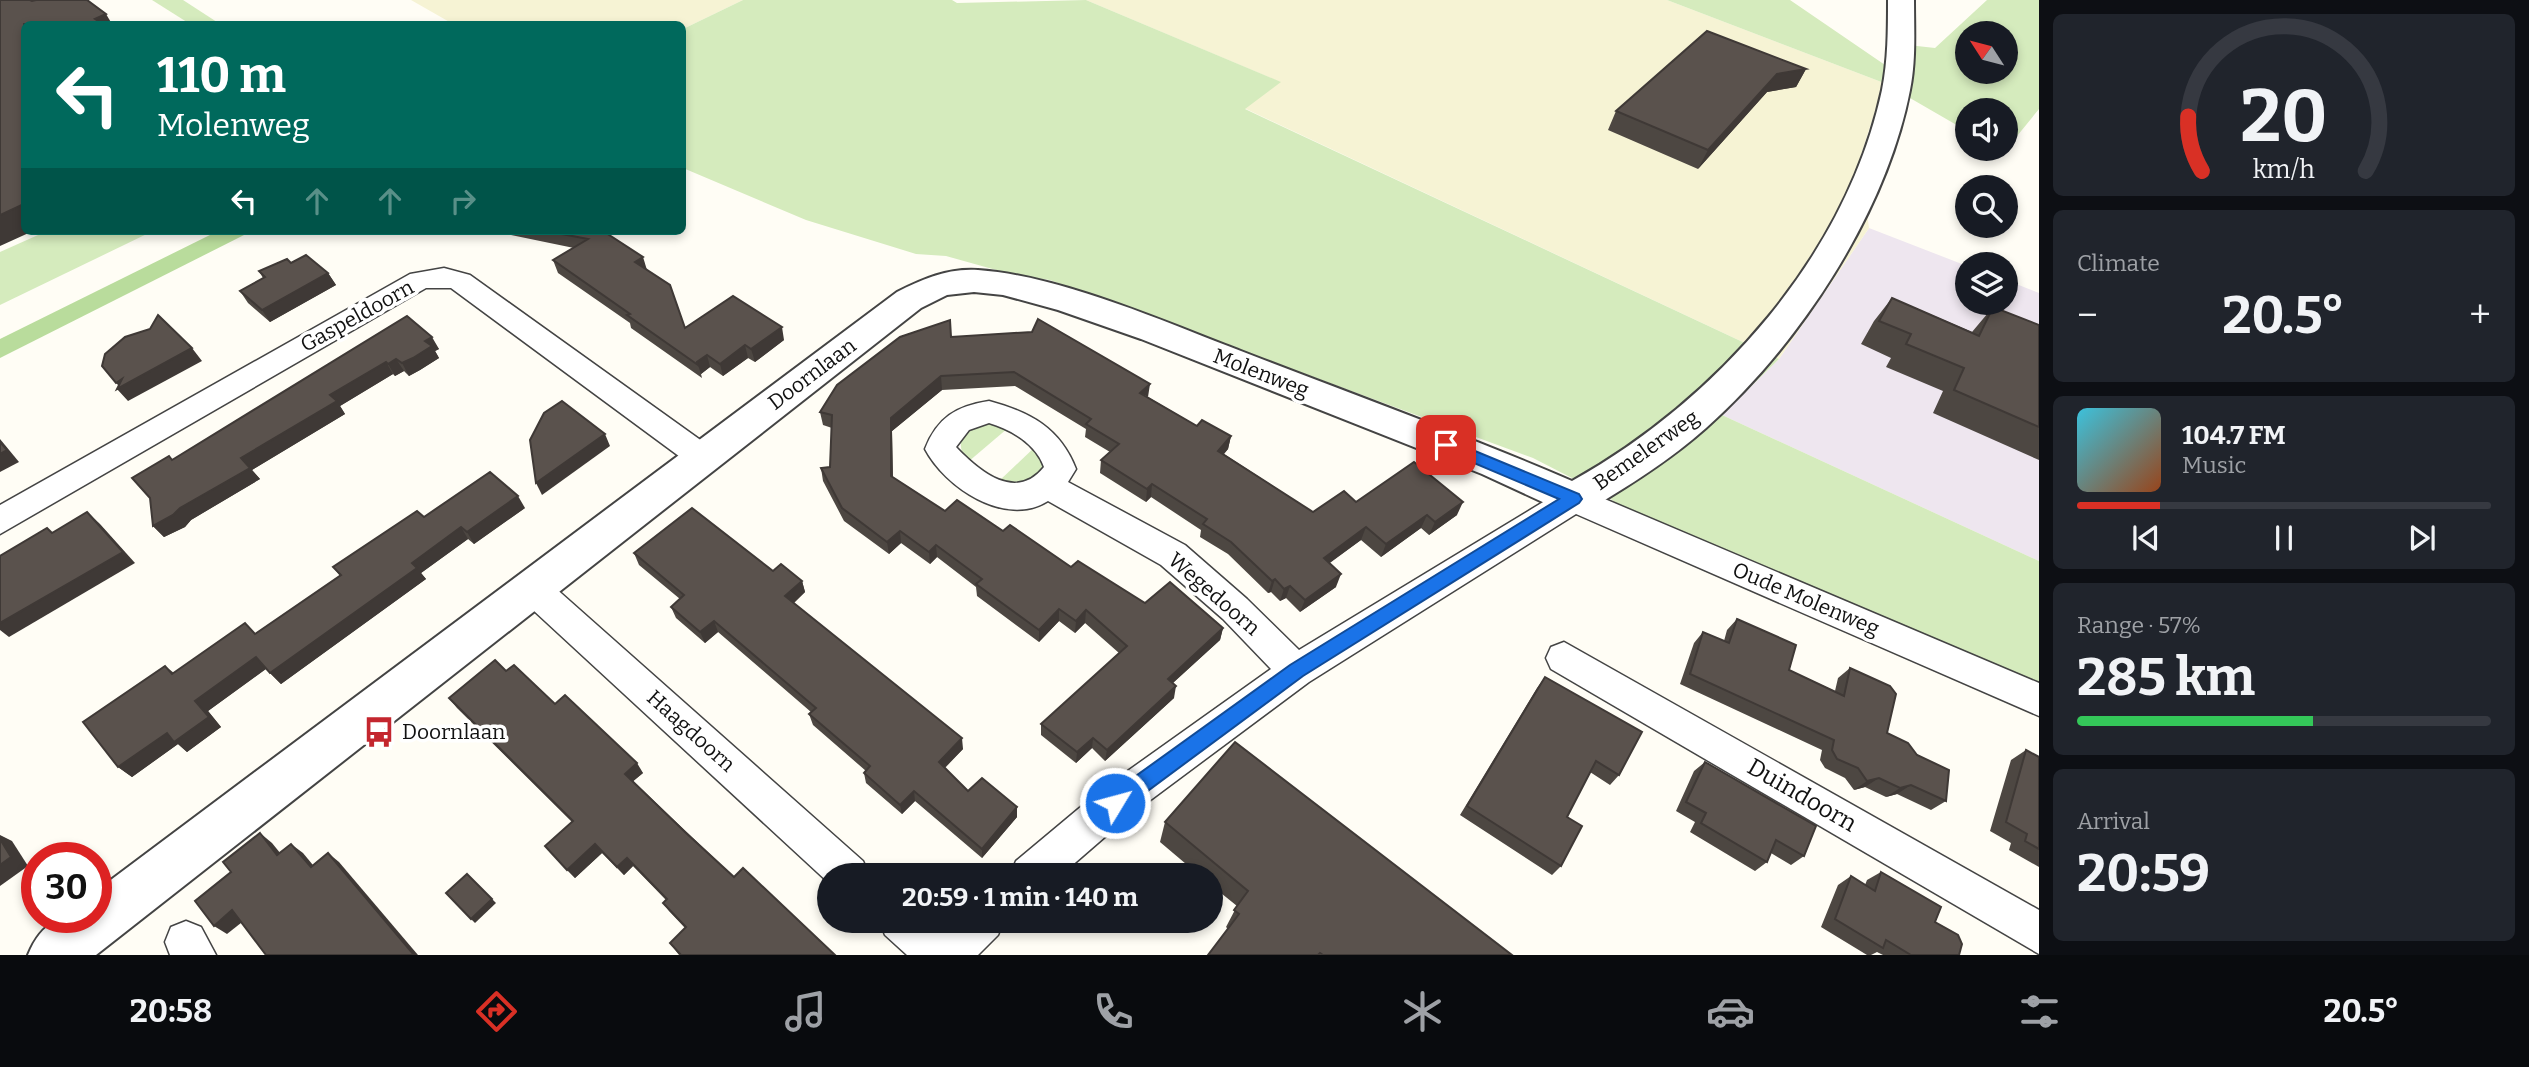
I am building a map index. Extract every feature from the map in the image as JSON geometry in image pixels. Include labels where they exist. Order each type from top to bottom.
[{"type":"street","name":"Bemelerweg","points":[[1044,863],[1115,803],[1296,671],[1574,499],[1615,477],[1688,425],[1750,366],[1790,315],[1858,200],[1876,156],[1896,89],[1900,58],[1901,0]]},
{"type":"street","name":"Gaspeldoorn","points":[[0,521],[420,280],[444,277],[460,281],[702,457]]},
{"type":"street","name":"Molenweg","points":[[940,284],[988,282],[1102,312],[1495,464],[1574,499]]},
{"type":"street","name":"Doornlaan","points":[[54,955],[909,300],[940,284]]},
{"type":"street","name":"Wegedoorn","points":[[1050,487],[1173,555],[1235,608],[1296,671]]},
{"type":"street","name":"Oude Molenweg","points":[[1574,499],[2039,700]]},
{"type":"street","name":"Haagdoorn","points":[[532,588],[836,863]]},
{"type":"street","name":"Duindoorn","points":[[1564,658],[2039,933]]},
{"type":"street","points":[[914,933],[938,955]]},
{"type":"street","points":[[948,955],[971,933]]},
{"type":"shaded area","points":[[411,0],[743,0],[686,28],[686,21],[448,21]]},
{"type":"shaded area","points":[[1086,0],[1667,0],[1884,83],[1860,158],[1869,228],[1779,359],[1244,108],[1280,82]]},
{"type":"shaded area","points":[[1869,228],[1955,261],[1955,315],[2018,315],[2018,285],[2039,293],[2039,561],[1722,415],[1779,359]]},
{"type":"green space","points":[[152,0],[183,0],[215,21],[185,21]]},
{"type":"green space","points":[[743,0],[952,0],[957,3],[1086,0],[1281,82],[1245,109],[1779,359],[1722,415],[2039,561],[2039,686],[1631,515],[1607,496],[1533,458],[1050,280],[1014,275],[946,256],[916,254],[806,220],[686,169],[686,28]]},
{"type":"green space","points":[[1667,0],[1790,0],[1888,67],[1890,43],[1935,48],[1955,30],[1955,84],[2018,84],[2018,21],[1964,21],[1987,0],[2039,0],[2039,109],[2018,135],[2018,98],[1955,98],[1955,124],[1884,83]]},
{"type":"green space","points":[[38,235],[145,235],[0,305],[0,252]]},
{"type":"green space","points":[[210,235],[244,235],[0,358],[0,339]]},
{"type":"green space","points":[[984,423],[1008,428],[968,462],[961,449],[963,438]]},
{"type":"green space","points":[[1037,445],[1048,465],[1023,487],[998,482]]},
{"type":"building","points":[[0,0],[87,0],[106,14],[95,19],[98,21],[21,21],[21,205],[0,215]]},
{"type":"building","points":[[1707,31],[1806,69],[1777,74],[1708,150],[1616,111]]},
{"type":"building","points":[[567,235],[609,235],[643,257],[635,262],[670,285],[685,328],[733,296],[782,327],[751,349],[745,345],[720,364],[707,355],[697,362],[698,365],[553,260],[588,239]]},
{"type":"building","points":[[306,255],[328,273],[262,310],[240,291],[265,277],[259,271],[287,259],[291,263]]},
{"type":"building","points":[[1892,298],[1979,336],[1989,315],[2013,315],[2039,325],[2039,427],[1954,390],[1964,368],[1906,344],[1911,334],[1879,321]]},
{"type":"building","points":[[158,315],[192,348],[117,389],[122,379],[116,383],[102,366],[105,354],[125,337],[150,329]]},
{"type":"building","points":[[407,316],[432,337],[425,341],[432,346],[402,363],[396,359],[388,364],[386,362],[330,395],[337,401],[241,458],[250,468],[153,526],[150,498],[132,478],[169,456],[172,460]]},
{"type":"building","points":[[1038,319],[1150,384],[1140,393],[1197,426],[1202,420],[1231,436],[1218,451],[1313,512],[1344,491],[1356,502],[1414,462],[1463,502],[1435,522],[1427,515],[1386,544],[1366,527],[1324,558],[1341,574],[1305,600],[1290,586],[1284,589],[1275,579],[1272,581],[1231,542],[1203,524],[1207,519],[1152,484],[1147,489],[1101,460],[1119,444],[1086,424],[1091,419],[1014,372],[941,376],[891,418],[891,476],[945,511],[957,500],[1003,531],[1010,525],[1071,567],[1078,561],[1145,603],[1170,582],[1223,628],[1168,679],[1176,686],[1107,750],[1093,738],[1077,752],[1041,724],[1127,646],[1086,610],[1076,621],[1059,609],[1039,630],[976,584],[982,579],[936,545],[929,552],[900,531],[887,542],[842,508],[821,468],[830,467],[832,415],[820,412],[837,385],[900,337],[950,320],[951,337],[1032,332]]},
{"type":"building","points":[[562,401],[605,434],[536,483],[530,440],[544,413]]},
{"type":"building","points":[[0,442],[7,450],[0,454]]},
{"type":"building","points":[[490,472],[518,496],[467,532],[461,527],[412,563],[417,568],[270,673],[256,657],[195,701],[209,717],[174,742],[167,733],[118,767],[83,722],[165,666],[172,674],[245,623],[255,634],[341,575],[333,567],[417,511],[424,517]]},
{"type":"building","points":[[692,508],[773,571],[781,564],[802,581],[785,596],[962,738],[939,762],[968,791],[982,778],[1017,807],[982,849],[914,791],[900,805],[864,773],[870,766],[809,714],[816,708],[714,621],[700,632],[671,607],[684,595],[634,553]]},
{"type":"building","points":[[87,512],[123,552],[0,623],[0,556],[47,528],[52,533]]},
{"type":"building","points":[[1737,619],[1796,645],[1789,670],[1844,696],[1850,668],[1890,686],[1896,694],[1887,733],[1908,743],[1917,755],[1949,770],[1946,801],[1911,785],[1900,788],[1879,778],[1867,781],[1858,768],[1837,759],[1832,750],[1834,740],[1690,674],[1703,632],[1729,643]]},
{"type":"building","points":[[495,660],[506,671],[514,665],[555,704],[565,695],[637,763],[625,774],[685,832],[734,877],[743,868],[835,955],[681,955],[670,943],[686,927],[663,903],[667,899],[627,858],[617,867],[595,844],[567,870],[545,846],[573,821],[449,698]]},
{"type":"building","points":[[1545,677],[1642,732],[1619,775],[1596,761],[1567,817],[1582,826],[1561,866],[1467,806]]},
{"type":"building","points":[[1235,742],[1512,955],[1208,955],[1239,914],[1234,910],[1248,891],[1223,870],[1223,863],[1214,863],[1165,822]]},
{"type":"building","points":[[2026,750],[2039,757],[2039,849],[2025,841],[2027,834],[2006,822]]},
{"type":"building","points":[[1705,762],[1816,826],[1804,856],[1776,840],[1767,862],[1701,823],[1706,813],[1686,802]]},
{"type":"building","points":[[260,833],[277,855],[291,844],[311,867],[328,853],[414,955],[266,955],[232,910],[214,926],[195,901],[231,872],[223,862]]},
{"type":"building","points":[[0,839],[11,857],[0,865]]},
{"type":"building","points":[[1881,872],[1941,907],[1935,922],[1958,935],[1962,944],[1959,955],[1911,955],[1886,940],[1883,948],[1835,919],[1851,876],[1875,891]]},
{"type":"building","points":[[467,874],[492,899],[471,919],[446,893]]},
{"type":"place","name":"Doornlaan","points":[[379,732]]},
{"type":"route","points":[[1115,803],[1296,671],[1574,499],[1446,445]]}]
